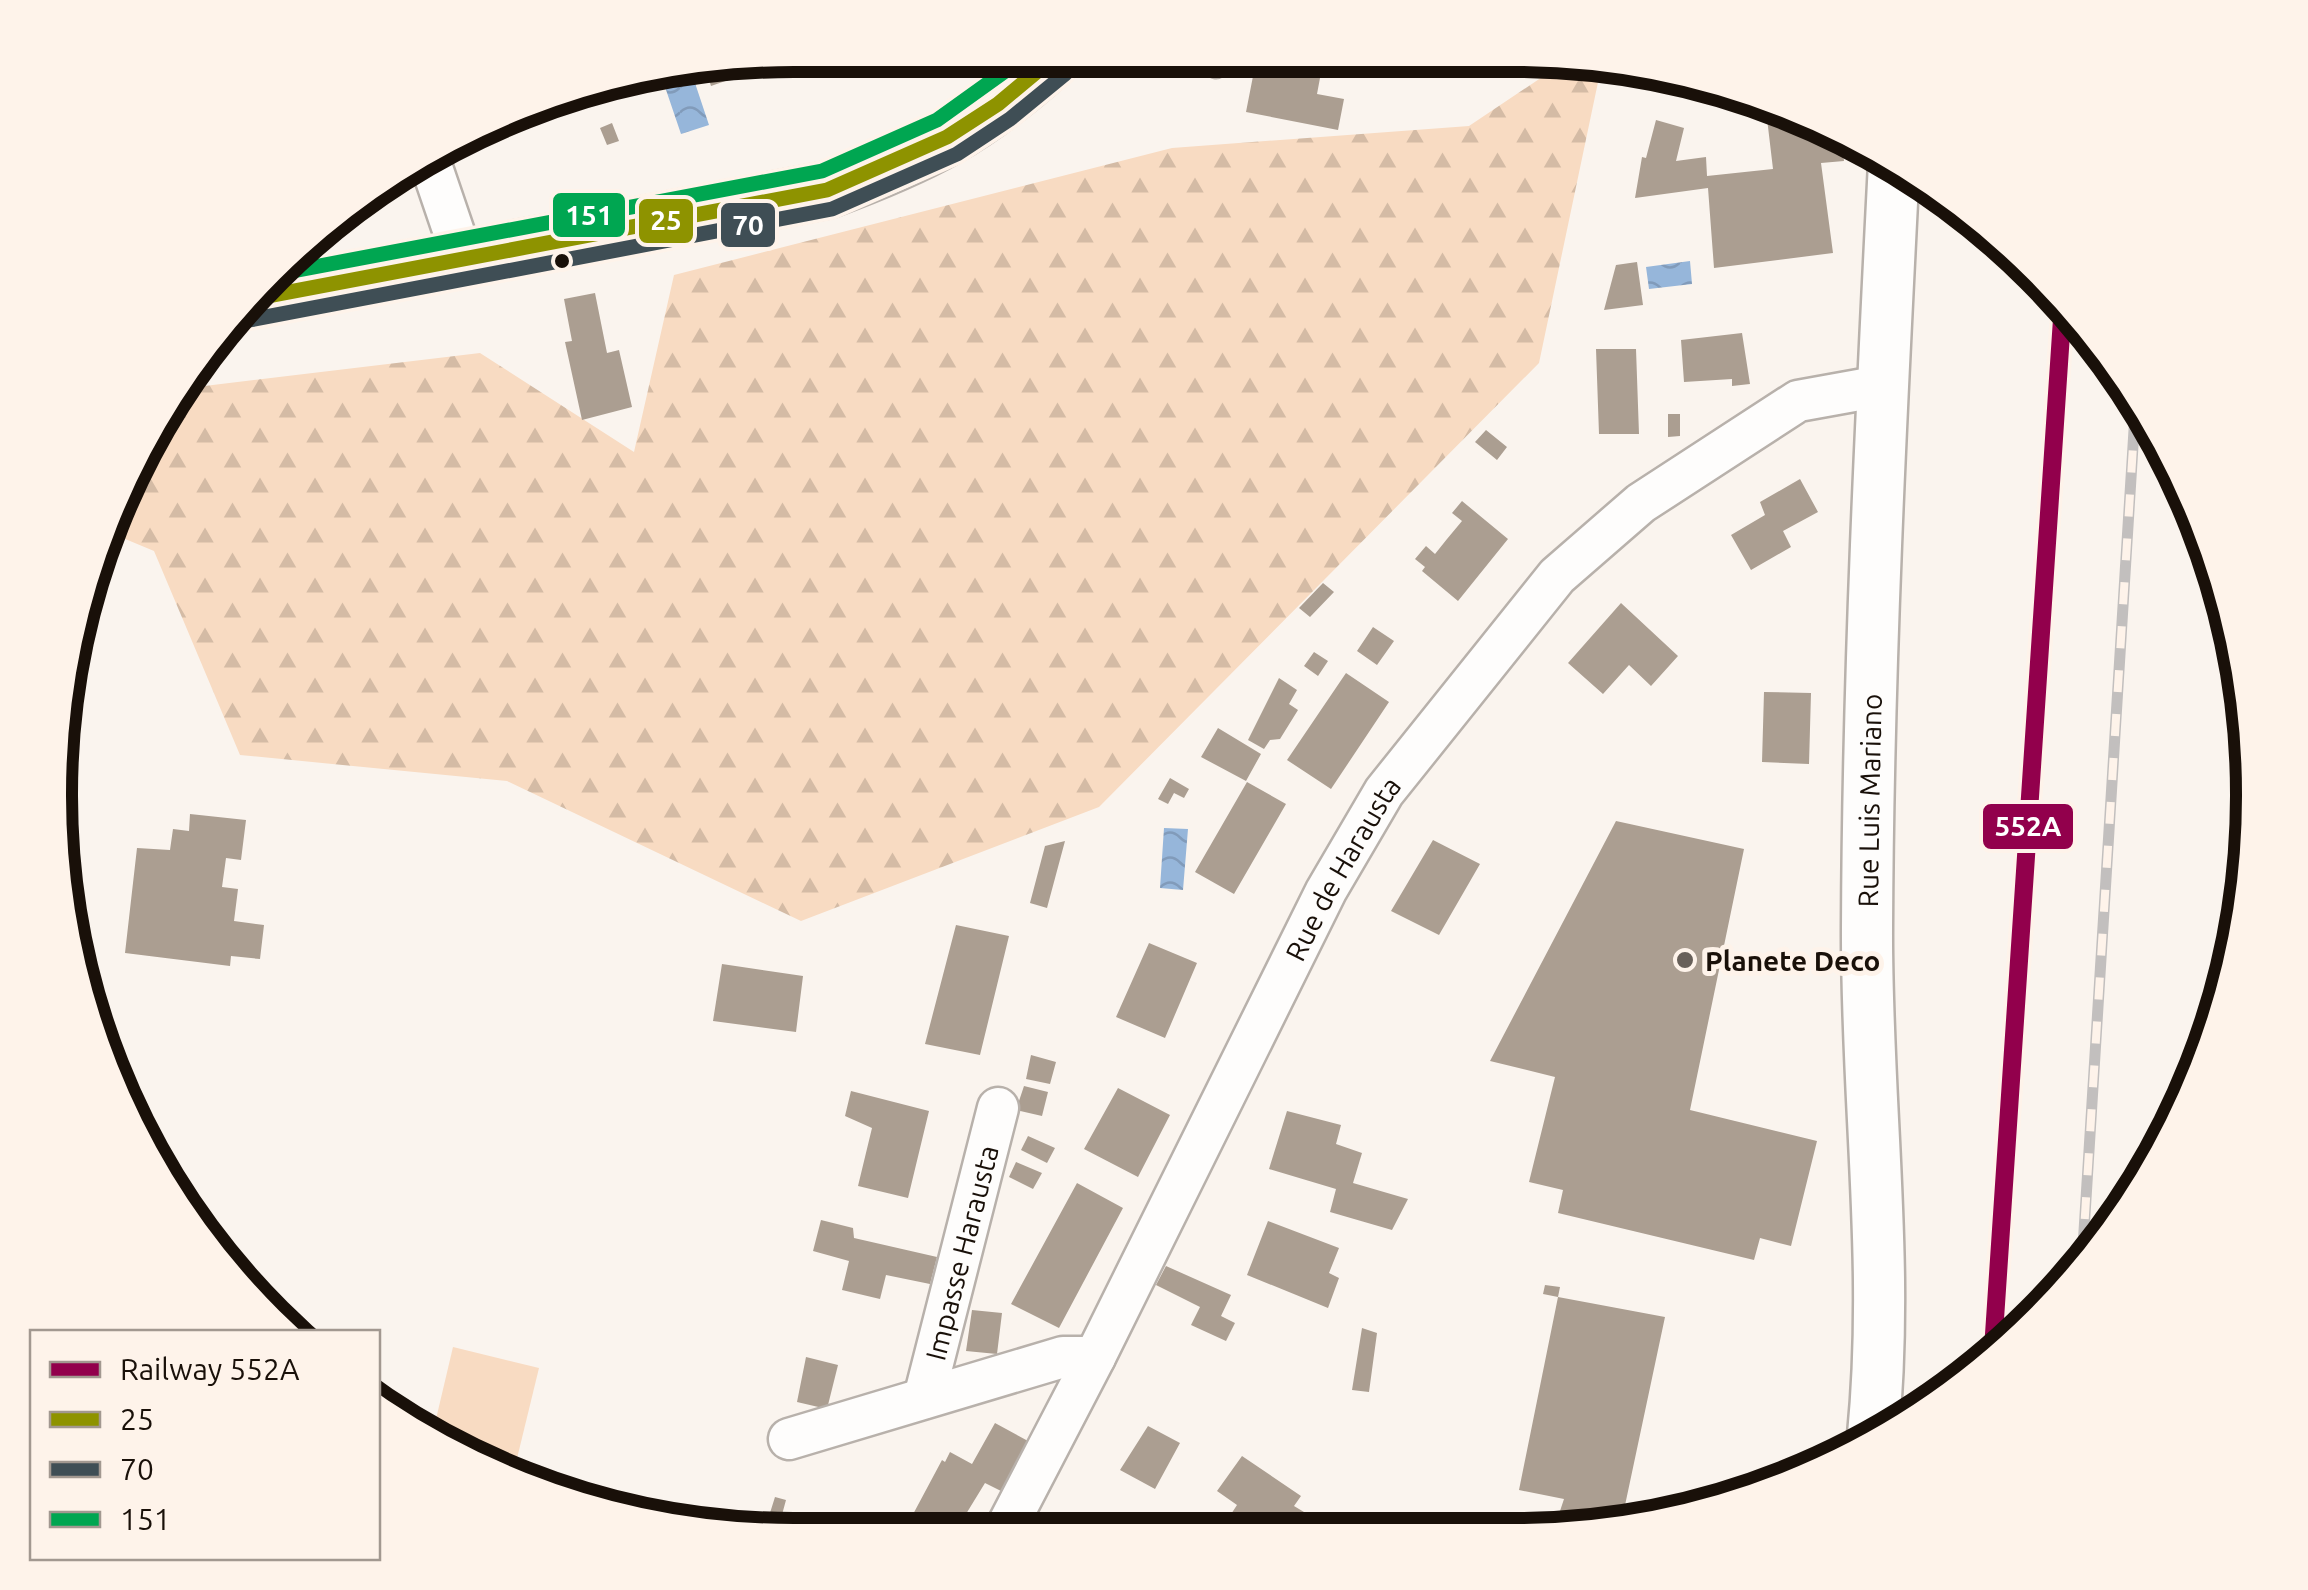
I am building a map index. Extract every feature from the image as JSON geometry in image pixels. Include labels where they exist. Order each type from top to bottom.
[{"type":"main road","points":[[274,295],[827,190],[912,159],[995,110],[1037,72]]},
{"type":"street","points":[[433,170],[464,262]]},
{"type":"street","name":"Rue Luis Mariano","points":[[1874,1421],[1882,1342],[1882,1257],[1867,931],[1881,386],[1893,181]]},
{"type":"street","name":"Rue de Harausta","points":[[1011,1518],[1096,1357],[1326,891],[1374,809],[1557,576],[1641,503],[1798,401],[1881,386]]},
{"type":"street","name":"Impasse Harausta","points":[[924,1398],[998,1108]]},
{"type":"street","name":"Impasse Harausta","points":[[790,1439],[1063,1357],[1096,1357]]},
{"type":"green space","points":[[1547,73],[1599,78],[1539,363],[1099,807],[801,921],[507,781],[240,755],[154,551],[120,537],[147,475],[199,387],[480,353],[634,452],[674,275],[1172,148],[1469,126]]},
{"type":"green space","points":[[453,1347],[539,1368],[516,1462],[435,1422]]},
{"type":"water","points":[[694,80],[709,125],[681,134],[664,84]]},
{"type":"water","points":[[1690,261],[1692,284],[1649,289],[1646,267]]},
{"type":"water","points":[[1164,828],[1188,829],[1183,890],[1160,888]]},
{"type":"building","points":[[1254,72],[1288,72],[1320,78],[1317,94],[1344,99],[1338,130],[1246,112]]},
{"type":"building","points":[[730,76],[731,79],[711,86],[709,78]]},
{"type":"building","points":[[1767,119],[1843,152],[1844,161],[1821,163],[1833,253],[1714,268],[1708,188],[1635,198],[1642,157],[1646,158],[1656,120],[1684,128],[1676,161],[1706,157],[1707,176],[1773,169]]},
{"type":"building","points":[[612,123],[619,141],[607,145],[600,128]]},
{"type":"building","points":[[1637,262],[1643,305],[1604,310],[1616,265]]},
{"type":"building","points":[[595,293],[607,353],[619,350],[632,407],[582,420],[565,342],[572,341],[564,299]]},
{"type":"building","points":[[1742,333],[1750,384],[1732,386],[1732,379],[1684,382],[1681,340]]},
{"type":"building","points":[[1596,349],[1636,349],[1639,434],[1599,434]]},
{"type":"building","points":[[1668,414],[1680,414],[1680,436],[1668,437]]},
{"type":"building","points":[[1486,430],[1507,447],[1497,460],[1475,442]]},
{"type":"building","points":[[1800,479],[1818,512],[1783,531],[1791,547],[1751,570],[1731,535],[1765,515],[1760,502]]},
{"type":"building","points":[[1462,501],[1508,539],[1458,601],[1422,571],[1425,567],[1415,559],[1426,546],[1435,554],[1462,521],[1452,513]]},
{"type":"building","points":[[1323,583],[1334,592],[1310,617],[1299,608]]},
{"type":"building","points":[[1621,603],[1678,656],[1651,686],[1629,665],[1603,694],[1568,663]]},
{"type":"building","points":[[1373,627],[1394,641],[1377,665],[1357,651]]},
{"type":"building","points":[[1314,652],[1328,661],[1318,676],[1304,666]]},
{"type":"building","points":[[1346,673],[1389,702],[1331,789],[1287,760]]},
{"type":"building","points":[[1279,678],[1297,690],[1289,704],[1298,710],[1280,739],[1270,740],[1264,749],[1248,740]]},
{"type":"building","points":[[1764,692],[1811,693],[1809,764],[1762,762]]},
{"type":"building","points":[[1218,728],[1261,754],[1246,781],[1201,757]]},
{"type":"building","points":[[1170,778],[1189,789],[1184,798],[1174,793],[1168,804],[1158,799]]},
{"type":"building","points":[[1247,782],[1286,804],[1234,894],[1195,872]]},
{"type":"building","points":[[190,814],[246,820],[241,860],[226,858],[222,887],[238,889],[234,921],[264,925],[260,959],[231,956],[230,966],[125,953],[137,848],[170,850],[173,829],[189,831]]},
{"type":"building","points":[[1616,821],[1744,849],[1690,1110],[1817,1141],[1791,1246],[1760,1238],[1754,1260],[1558,1213],[1563,1190],[1529,1182],[1555,1077],[1490,1061]]},
{"type":"building","points":[[1433,840],[1480,864],[1439,935],[1391,911]]},
{"type":"building","points":[[1065,841],[1047,908],[1030,903],[1045,846]]},
{"type":"building","points":[[956,925],[1009,936],[980,1055],[925,1044]]},
{"type":"building","points":[[1149,943],[1197,963],[1165,1038],[1116,1017]]},
{"type":"building","points":[[722,964],[803,976],[796,1032],[713,1021]]},
{"type":"building","points":[[1031,1055],[1056,1062],[1050,1084],[1026,1079]]},
{"type":"building","points":[[1024,1086],[1048,1092],[1042,1116],[1016,1110]]},
{"type":"building","points":[[1118,1088],[1170,1115],[1138,1177],[1084,1149]]},
{"type":"building","points":[[851,1091],[929,1111],[908,1198],[858,1186],[872,1128],[845,1116]]},
{"type":"building","points":[[1287,1111],[1341,1125],[1336,1144],[1362,1153],[1353,1183],[1408,1199],[1392,1230],[1330,1212],[1336,1189],[1269,1169]]},
{"type":"building","points":[[1028,1136],[1055,1148],[1047,1163],[1021,1150]]},
{"type":"building","points":[[1016,1162],[1042,1173],[1033,1189],[1009,1177]]},
{"type":"building","points":[[1077,1183],[1123,1208],[1059,1328],[1011,1304]]},
{"type":"building","points":[[821,1220],[853,1228],[854,1238],[937,1257],[930,1284],[886,1275],[880,1299],[842,1290],[849,1261],[813,1251]]},
{"type":"building","points":[[1268,1221],[1339,1248],[1329,1273],[1339,1278],[1328,1308],[1247,1275]]},
{"type":"building","points":[[1166,1266],[1231,1295],[1221,1316],[1235,1323],[1226,1341],[1191,1325],[1200,1307],[1156,1285]]},
{"type":"building","points":[[1545,1285],[1560,1287],[1558,1297],[1543,1294]]},
{"type":"building","points":[[1558,1297],[1665,1317],[1624,1508],[1558,1516],[1564,1499],[1519,1490]]},
{"type":"building","points":[[972,1310],[1002,1313],[997,1354],[966,1351]]},
{"type":"building","points":[[1362,1328],[1377,1333],[1369,1392],[1352,1390]]},
{"type":"building","points":[[806,1357],[838,1365],[827,1409],[797,1402]]},
{"type":"building","points":[[995,1423],[1028,1441],[1003,1492],[985,1483],[964,1518],[911,1518],[950,1452],[972,1464]]},
{"type":"building","points":[[1148,1426],[1180,1443],[1155,1489],[1120,1470]]},
{"type":"building","points":[[1242,1456],[1301,1496],[1294,1506],[1304,1512],[1300,1518],[1229,1518],[1237,1505],[1217,1491]]},
{"type":"building","points":[[775,1497],[786,1500],[781,1517],[769,1517]]},
{"type":"railway","points":[[2084,1238],[2134,426]]},
{"type":"rail line","name":"552A","points":[[1994,1333],[2062,326]]},
{"type":"transit line","name":"151","points":[[300,270],[822,171],[937,120],[1004,72]]},
{"type":"transit line","name":"25","points":[[274,295],[827,190],[947,137],[998,104],[1036,72]]},
{"type":"transit line","name":"70","points":[[251,320],[832,209],[957,154],[1010,119],[1065,74]]},
{"type":"place","name":"Planete Deco","points":[[1685,960]]}]
